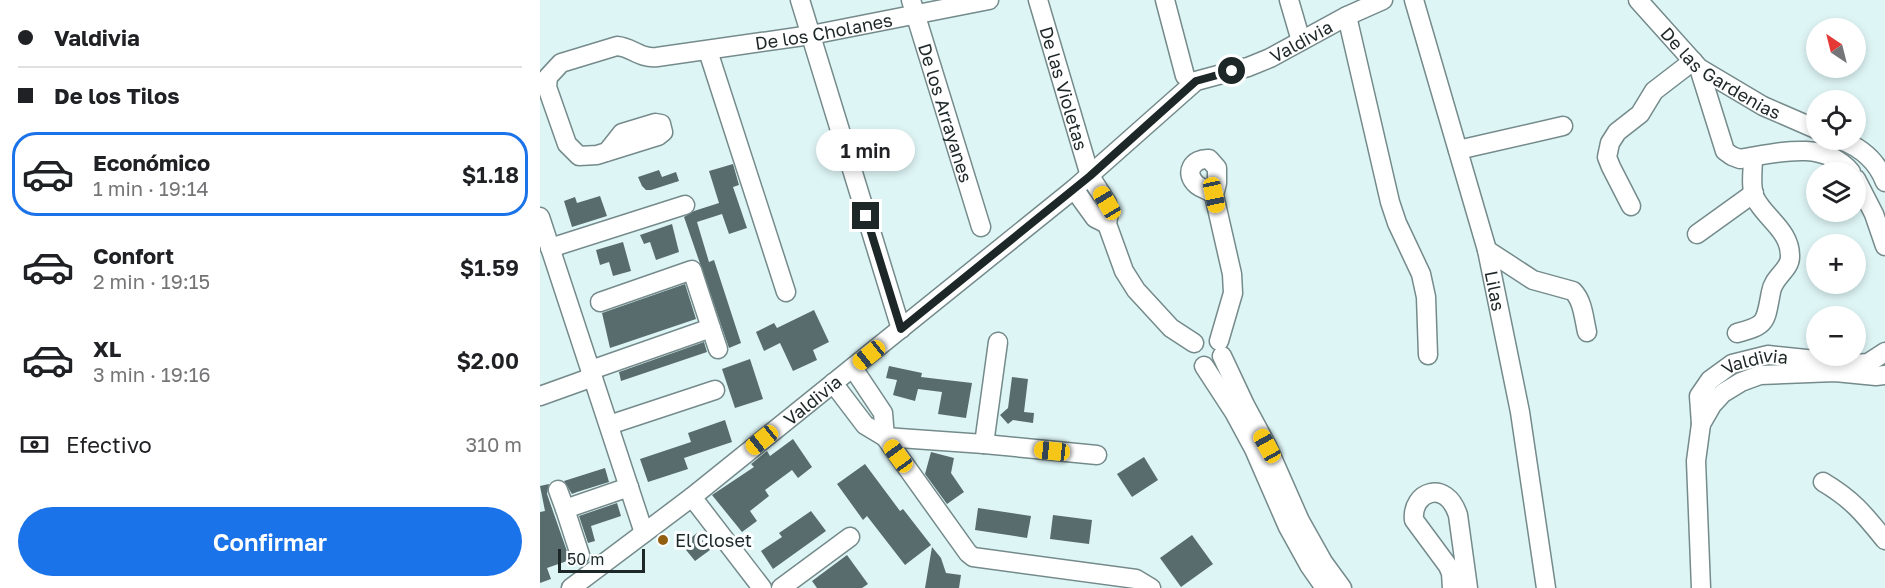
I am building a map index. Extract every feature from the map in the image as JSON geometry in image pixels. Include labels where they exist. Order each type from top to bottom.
[{"type":"street","points":[[800,0],[901,329]]},
{"type":"street","name":"De los Cholanes","points":[[607,152],[588,157],[579,156],[567,144],[548,87],[548,77],[561,63],[616,46],[625,46],[643,57],[708,51],[811,35],[914,7],[989,0]]},
{"type":"street","name":"De las Violetas","points":[[1038,0],[1090,176],[1107,203],[1109,212],[1107,224],[1124,271],[1136,290],[1171,328],[1194,344]]},
{"type":"street","points":[[1165,0],[1185,76]]},
{"type":"street","points":[[1289,0],[1301,41]]},
{"type":"street","name":"Valdivia","points":[[571,588],[692,497],[1074,189],[1196,81],[1248,67],[1383,0]]},
{"type":"street","name":"Lilas","points":[[1414,0],[1486,250],[1520,412],[1546,588]]},
{"type":"street","name":"De las Gardenias","points":[[1638,0],[1696,65],[1763,106],[1806,125]]},
{"type":"street","name":"De los Arrayanes","points":[[914,7],[981,227]]},
{"type":"street","points":[[1347,16],[1390,202],[1397,223],[1421,274],[1426,297],[1428,355]]},
{"type":"street","points":[[708,51],[786,292]]},
{"type":"street","points":[[1631,206],[1607,157],[1610,143],[1617,132],[1640,114],[1654,91],[1696,65],[1725,151],[1732,156],[1740,159],[1794,150],[1821,152],[1839,162]]},
{"type":"street","points":[[1714,116],[1726,102],[1743,94]]},
{"type":"street","points":[[1458,150],[1563,126]]},
{"type":"street","points":[[1862,150],[1882,174],[1885,182]]},
{"type":"street","points":[[1737,333],[1754,328],[1767,316],[1772,285],[1788,264],[1790,256],[1788,244],[1776,223],[1762,208],[1754,193],[1753,157]]},
{"type":"street","points":[[1074,189],[1095,218],[1107,224]]},
{"type":"street","points":[[1697,234],[1754,193]]},
{"type":"street","points":[[1214,195],[1232,274],[1233,293],[1220,349],[1218,362],[1211,366],[1204,366],[1193,357],[1194,344],[1201,337],[1211,336],[1220,349],[1231,379],[1267,446],[1300,521],[1323,562],[1342,588]]},
{"type":"street","points":[[1866,198],[1885,246]]},
{"type":"street","points":[[550,248],[685,205]]},
{"type":"street","points":[[540,219],[644,533]]},
{"type":"street","points":[[1486,250],[1533,280],[1573,291],[1577,295],[1587,332]]},
{"type":"street","points":[[600,302],[692,270],[718,349]]},
{"type":"street","points":[[540,396],[711,328]]},
{"type":"street","points":[[984,444],[998,342]]},
{"type":"street","points":[[1701,588],[1696,461],[1701,424],[1712,405],[1723,393],[1741,382],[1761,375],[1868,363],[1885,352]]},
{"type":"street","points":[[1204,366],[1239,421],[1254,449],[1288,527],[1325,588]]},
{"type":"street","points":[[1835,367],[1876,376],[1885,375]]},
{"type":"street","points":[[853,368],[883,413],[885,437]]},
{"type":"street","points":[[833,384],[865,425],[885,437],[973,557],[1136,579],[1151,588]]},
{"type":"street","points":[[609,425],[715,390]]},
{"type":"street","points":[[850,405],[868,390]]},
{"type":"street","points":[[885,437],[1097,455]]},
{"type":"street","points":[[1822,482],[1842,493],[1858,507],[1885,540]]},
{"type":"street","points":[[565,509],[629,487]]},
{"type":"street","points":[[558,490],[580,555]]},
{"type":"street","points":[[1452,588],[1448,566],[1414,520],[1413,513],[1417,503],[1426,494],[1436,492],[1446,494],[1454,504],[1468,588]]},
{"type":"street","points":[[692,497],[762,588]]},
{"type":"street","points":[[781,588],[850,537]]},
{"type":"building","points":[[733,164],[739,185],[733,187],[747,228],[729,234],[722,214],[697,222],[709,262],[714,260],[741,343],[729,348],[684,217],[694,211],[719,203],[709,171]]},
{"type":"building","points":[[659,170],[662,177],[676,172],[679,181],[646,190],[638,177]]},
{"type":"building","points":[[600,196],[607,216],[572,227],[564,201],[575,197],[577,203]]},
{"type":"building","points":[[672,224],[679,252],[656,260],[650,242],[644,244],[640,235]]},
{"type":"building","points":[[623,242],[631,271],[613,276],[609,262],[600,265],[596,250]]},
{"type":"building","points":[[685,284],[696,319],[610,348],[602,313]]},
{"type":"building","points":[[814,310],[829,342],[813,350],[817,360],[793,371],[780,343],[764,351],[756,332],[774,323],[777,328]]},
{"type":"building","points":[[704,342],[707,352],[621,381],[619,372]]},
{"type":"building","points":[[750,359],[763,399],[735,408],[722,369]]},
{"type":"building","points":[[889,366],[922,373],[921,377],[972,383],[966,418],[938,414],[942,392],[918,389],[915,401],[893,395],[897,380],[886,378]]},
{"type":"building","points":[[1012,377],[1028,379],[1024,412],[1034,413],[1033,423],[1013,420],[1008,424],[1000,415],[1008,408]]},
{"type":"building","points":[[725,420],[732,442],[684,458],[688,469],[648,482],[640,459],[691,442],[688,433]]},
{"type":"building","points":[[793,439],[812,467],[798,478],[792,470],[765,490],[769,496],[750,511],[757,521],[742,532],[712,495],[754,467],[751,464],[767,451],[770,456]]},
{"type":"building","points":[[931,452],[954,458],[951,473],[964,492],[947,504],[925,474]]},
{"type":"building","points":[[1144,457],[1158,480],[1132,497],[1117,474]]},
{"type":"building","points":[[865,464],[900,511],[903,509],[931,545],[905,565],[867,516],[863,520],[837,484]]},
{"type":"building","points":[[605,468],[609,482],[572,494],[564,481]]},
{"type":"building","points":[[549,484],[547,494],[570,560],[547,568],[551,579],[540,583],[540,512],[545,511],[540,486]]},
{"type":"building","points":[[617,503],[621,516],[591,526],[595,541],[588,543],[579,516]]},
{"type":"building","points":[[978,508],[1031,516],[1027,538],[975,530]]},
{"type":"building","points":[[811,511],[826,531],[773,569],[761,551],[782,537],[779,533]]},
{"type":"building","points":[[1053,515],[1092,520],[1089,544],[1050,539]]},
{"type":"building","points":[[697,533],[710,550],[695,561],[682,545]]},
{"type":"building","points":[[1192,535],[1213,564],[1181,587],[1160,558]]},
{"type":"building","points":[[932,547],[941,558],[946,573],[961,575],[959,588],[925,588]]},
{"type":"building","points":[[847,555],[868,584],[862,588],[817,588],[812,581]]},
{"type":"place","name":"El Closet","points":[[663,540]]},
{"type":"route","points":[[866,216],[901,329],[1090,176],[1196,81],[1232,71]]}]
